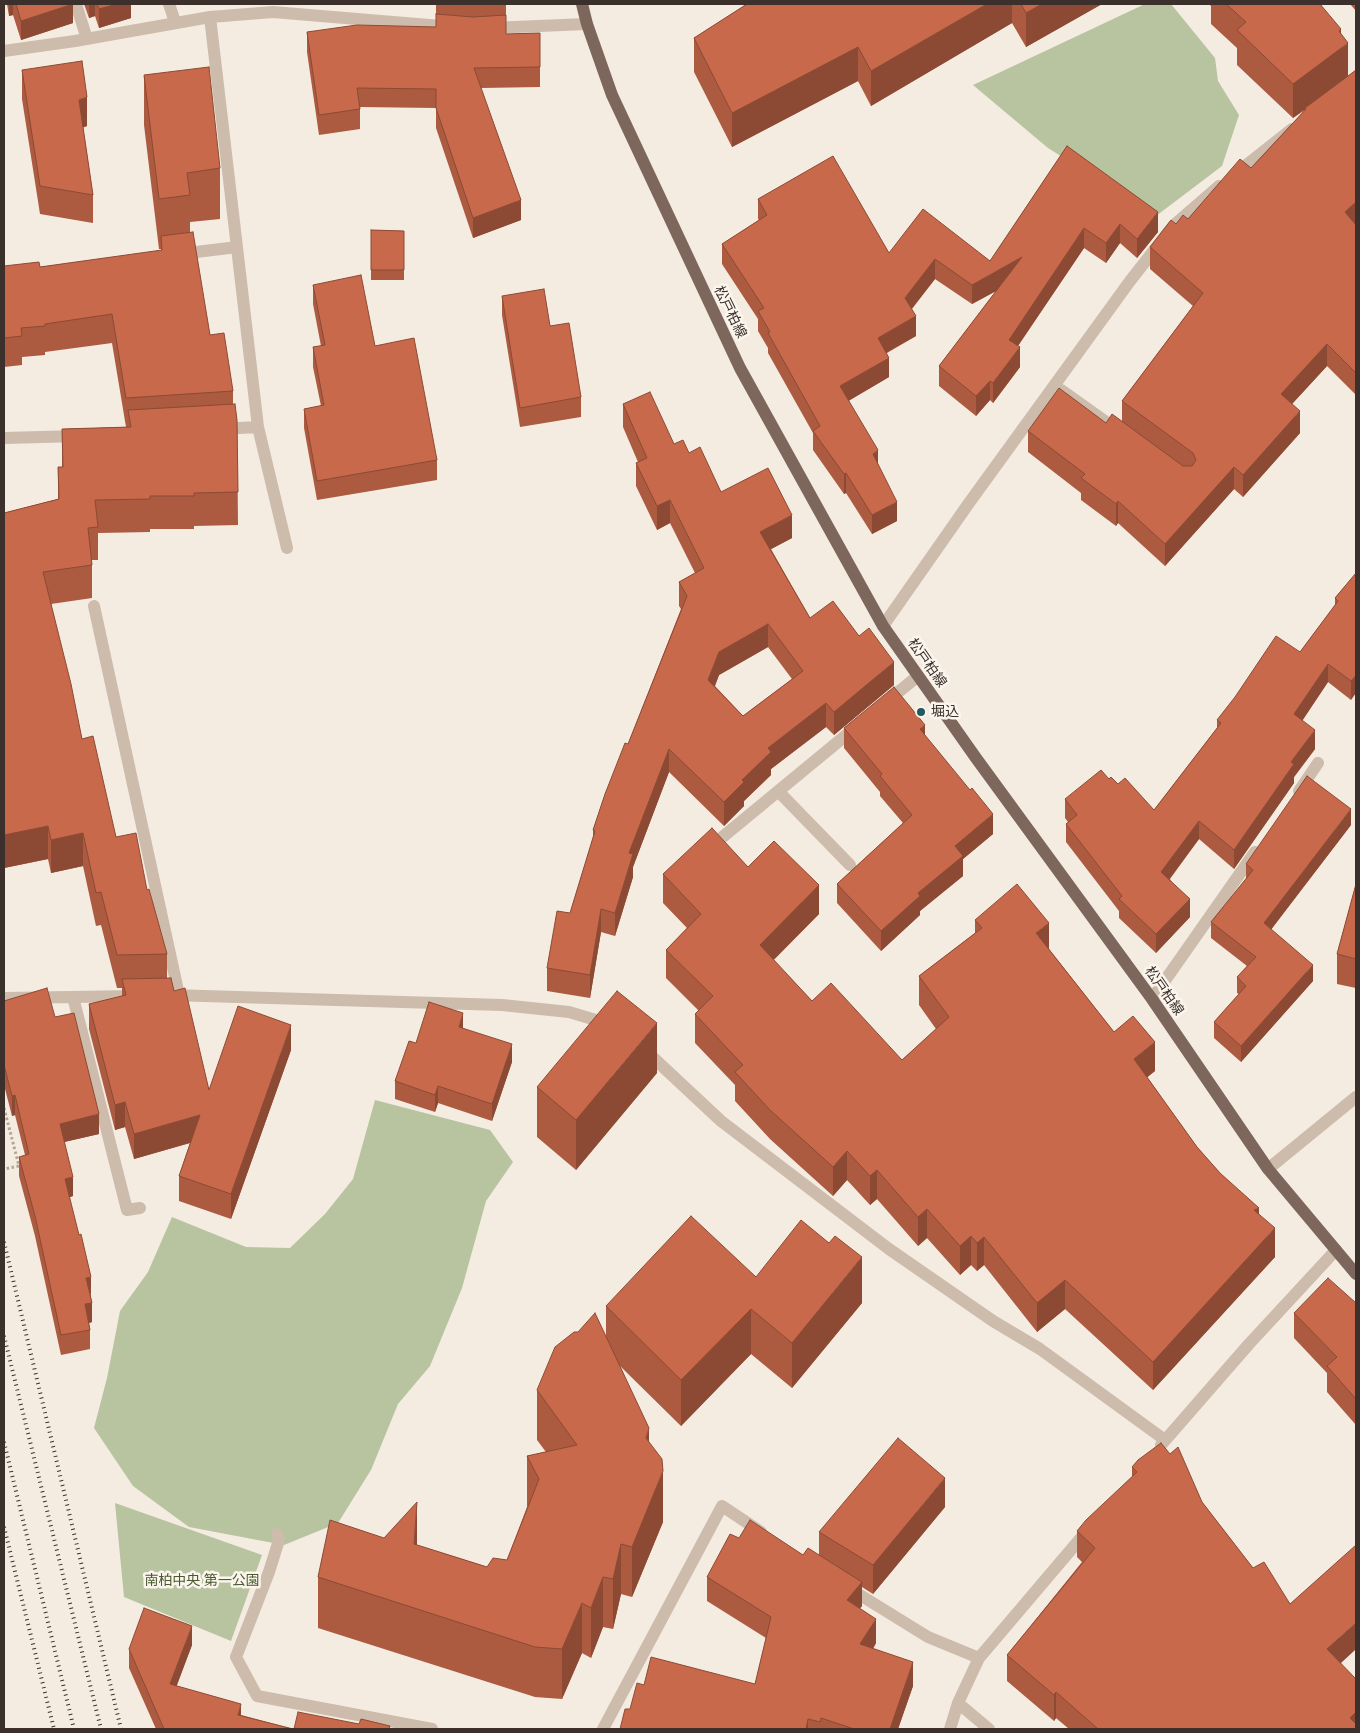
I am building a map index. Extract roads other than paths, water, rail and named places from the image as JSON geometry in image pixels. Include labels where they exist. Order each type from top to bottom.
[{"type":"main road","name":"松戸柏線","points":[[582,4],[587,24],[612,95],[740,368],[883,626],[1152,1000],[1268,1169],[1356,1274]]},
{"type":"street","points":[[76,4],[87,39]]},
{"type":"street","points":[[169,4],[175,22]]},
{"type":"street","points":[[4,51],[87,39],[210,16],[273,12],[468,28],[587,24]]},
{"type":"street","points":[[210,16],[258,427],[287,548]]},
{"type":"street","points":[[883,626],[969,503],[1130,281],[1174,225],[1254,157],[1301,122]]},
{"type":"street","points":[[169,256],[237,246]]},
{"type":"street","points":[[1055,385],[1133,442]]},
{"type":"street","points":[[212,430],[258,427]]},
{"type":"street","points":[[4,438],[92,436]]},
{"type":"street","points":[[94,606],[179,995]]},
{"type":"street","points":[[696,860],[918,676]]},
{"type":"street","points":[[1289,804],[1318,763]]},
{"type":"street","points":[[778,792],[850,865]]},
{"type":"street","points":[[1152,1000],[1261,845]]},
{"type":"street","points":[[4,998],[179,995],[502,1005],[569,1012],[614,1026],[622,1032]]},
{"type":"street","points":[[73,997],[127,1210],[140,1208]]},
{"type":"street","points":[[637,1044],[721,1121],[890,1249],[993,1321],[1040,1349],[1166,1440]]},
{"type":"street","points":[[1268,1169],[1356,1097]]},
{"type":"street","points":[[1153,1455],[1249,1344],[1336,1250]]},
{"type":"street","points":[[604,1729],[722,1506],[770,1538]]},
{"type":"street","points":[[950,1729],[958,1703],[979,1658],[1095,1522]]},
{"type":"street","points":[[278,1534],[280,1540],[269,1572],[236,1656],[257,1696],[432,1729]]},
{"type":"street","points":[[836,1580],[928,1637],[979,1658]]},
{"type":"street","points":[[958,1703],[989,1729]]},
{"type":"railway","points":[[4,1242],[121,1729]]},
{"type":"railway","points":[[4,1336],[101,1729]]},
{"type":"railway","points":[[4,1442],[74,1729]]},
{"type":"railway","points":[[4,1527],[54,1729]]},
{"type":"place","name":"堀込","points":[[921,712]]},
{"type":"park label","name":"南柏中央 第一公園","points":[[202,1581]]}]
